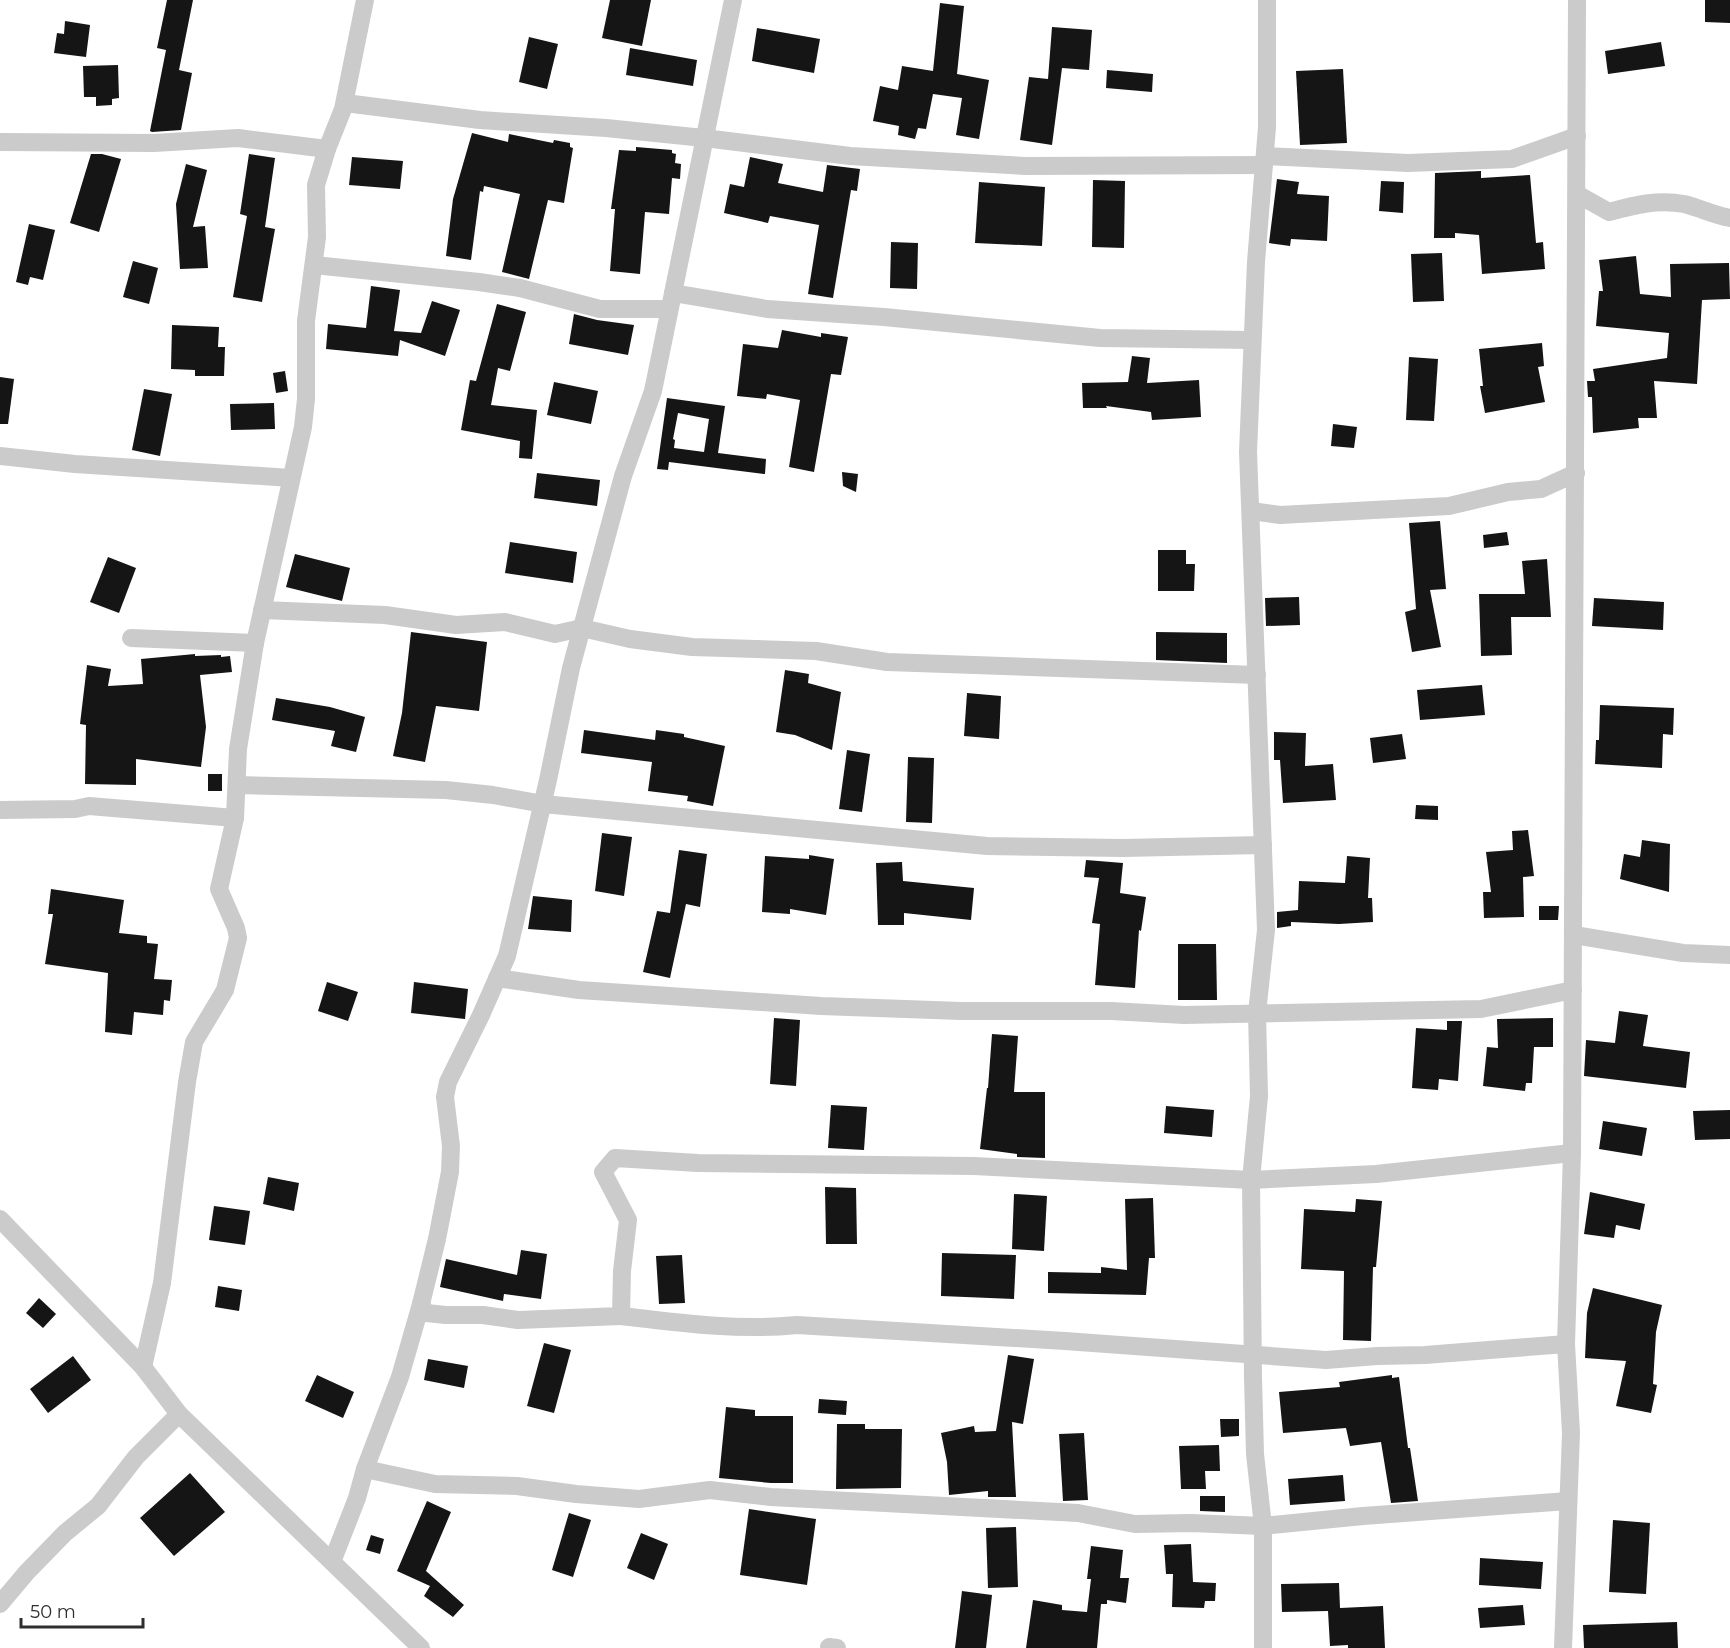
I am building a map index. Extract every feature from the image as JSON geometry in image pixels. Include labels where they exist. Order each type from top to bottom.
[{"type":"street","points":[[143,1367],[162,1283],[194,1042],[225,990],[238,938],[219,889],[235,818],[238,749],[255,643],[303,427],[306,399],[306,321],[317,237],[316,184],[345,103],[365,0]]},
{"type":"street","points":[[332,1562],[400,1377],[421,1304],[450,1172],[452,1146],[445,1097],[448,1082],[507,956],[543,804],[571,668],[623,476],[653,392],[733,0]]},
{"type":"street","points":[[1263,1648],[1263,1526],[1255,1454],[1252,1355],[1251,1180],[1259,1096],[1257,1013],[1266,930],[1248,452],[1256,262],[1267,127],[1266,0]]},
{"type":"street","points":[[1563,1648],[1571,1433],[1566,1344],[1572,1153],[1574,935],[1577,0]]},
{"type":"street","points":[[345,103],[480,120],[606,128],[850,156],[1025,166],[1264,161],[1408,163],[1512,159],[1577,136]]},
{"type":"street","points":[[0,142],[154,143],[238,138],[327,149]]},
{"type":"street","points":[[1576,194],[1609,212],[1663,201],[1730,218]]},
{"type":"street","points":[[314,265],[520,288],[600,309],[671,301],[884,317],[1100,338],[1252,340]]},
{"type":"street","points":[[0,456],[75,464],[291,478]]},
{"type":"street","points":[[1251,510],[1280,515],[1449,506],[1508,492],[1542,489],[1576,473]]},
{"type":"street","points":[[262,610],[385,615],[456,624],[504,622],[555,634],[582,628],[630,639],[692,647],[816,651],[887,662],[1257,675]]},
{"type":"street","points":[[131,638],[255,643]]},
{"type":"street","points":[[237,785],[446,790],[543,804],[987,846],[1123,848],[1263,845]]},
{"type":"street","points":[[0,810],[75,809],[88,806],[235,818]]},
{"type":"street","points":[[1574,935],[1683,953],[1730,956]]},
{"type":"street","points":[[497,978],[579,990],[821,1006],[1184,1015],[1481,1009],[1573,990]]},
{"type":"street","points":[[621,1316],[622,1271],[628,1220],[603,1172],[615,1158],[698,1163],[974,1166],[1251,1180],[1376,1174],[1572,1153]]},
{"type":"street","points":[[0,1219],[143,1367],[179,1414],[417,1646]]},
{"type":"street","points":[[421,1304],[426,1313],[446,1316],[483,1315],[518,1320],[621,1316],[696,1325],[769,1328],[797,1325],[1326,1360],[1566,1344]]},
{"type":"street","points":[[0,1604],[65,1533],[98,1506],[136,1457],[179,1414]]},
{"type":"street","points":[[365,1469],[435,1484],[517,1486],[639,1499],[710,1490],[771,1497],[1078,1514],[1135,1524],[1191,1523],[1263,1526],[1568,1501]]},
{"type":"building","points":[[167,0],[193,0],[179,70],[192,73],[181,130],[152,132],[150,131],[166,50],[157,48]]},
{"type":"building","points":[[610,0],[651,0],[642,46],[602,38]]},
{"type":"building","points":[[1705,0],[1730,0],[1730,23],[1705,22]]},
{"type":"building","points":[[940,3],[964,6],[957,74],[989,80],[979,139],[956,135],[962,98],[933,94],[926,129],[918,128],[915,139],[898,135],[899,126],[873,121],[880,86],[898,90],[902,66],[933,71]]},
{"type":"building","points":[[65,21],[90,25],[86,57],[54,53],[57,33],[64,34]]},
{"type":"building","points":[[1052,27],[1092,30],[1089,70],[1062,68],[1052,145],[1020,140],[1029,77],[1048,79]]},
{"type":"building","points":[[757,28],[820,39],[814,73],[752,61]]},
{"type":"building","points":[[529,37],[558,44],[547,89],[519,82]]},
{"type":"building","points":[[1661,42],[1665,66],[1608,74],[1605,51]]},
{"type":"building","points":[[630,48],[697,60],[693,86],[626,75]]},
{"type":"building","points":[[118,65],[119,98],[112,99],[112,105],[96,106],[96,97],[84,97],[83,66]]},
{"type":"building","points":[[1343,69],[1347,143],[1300,145],[1296,71]]},
{"type":"building","points":[[1107,70],[1153,74],[1152,92],[1106,88]]},
{"type":"building","points":[[472,133],[508,142],[509,134],[553,143],[554,140],[570,143],[570,147],[573,148],[564,203],[548,200],[529,279],[502,272],[520,194],[484,186],[483,192],[480,191],[471,260],[446,256],[453,199]]},
{"type":"building","points":[[636,147],[672,150],[672,153],[676,154],[675,163],[681,164],[680,179],[672,178],[669,214],[645,212],[640,274],[610,271],[615,209],[611,209],[619,150],[636,151]]},
{"type":"building","points":[[91,154],[102,154],[121,159],[99,232],[70,223]]},
{"type":"building","points":[[249,154],[275,158],[265,227],[275,229],[262,302],[233,297],[247,216],[240,214]]},
{"type":"building","points":[[352,157],[403,161],[400,189],[349,185]]},
{"type":"building","points":[[750,157],[783,164],[778,183],[823,192],[827,165],[860,169],[857,191],[851,190],[833,298],[808,294],[819,225],[770,216],[768,223],[724,213],[730,184],[744,187]]},
{"type":"building","points":[[186,164],[207,170],[193,227],[205,226],[208,268],[180,269],[176,204]]},
{"type":"building","points":[[1481,171],[1481,178],[1530,175],[1536,243],[1543,242],[1545,269],[1482,274],[1479,235],[1455,233],[1455,238],[1434,238],[1435,173]]},
{"type":"building","points":[[1277,179],[1299,182],[1297,194],[1329,196],[1327,241],[1291,239],[1290,246],[1269,243]]},
{"type":"building","points":[[1093,180],[1125,181],[1124,248],[1092,247]]},
{"type":"building","points":[[1381,181],[1404,182],[1403,213],[1379,211]]},
{"type":"building","points":[[979,182],[1045,187],[1042,246],[975,243]]},
{"type":"building","points":[[29,224],[55,230],[43,280],[30,277],[28,285],[16,282]]},
{"type":"building","points":[[891,242],[918,243],[917,289],[890,288]]},
{"type":"building","points":[[1442,253],[1444,301],[1413,302],[1411,254]]},
{"type":"building","points":[[1636,256],[1640,294],[1671,297],[1670,264],[1729,263],[1730,299],[1702,300],[1697,384],[1654,381],[1657,418],[1638,418],[1639,428],[1593,433],[1592,397],[1588,397],[1587,381],[1595,381],[1593,369],[1667,358],[1669,333],[1596,326],[1599,291],[1603,291],[1599,260]]},
{"type":"building","points":[[133,261],[158,268],[149,304],[123,297]]},
{"type":"building","points":[[371,286],[400,290],[394,331],[421,333],[432,301],[460,310],[445,356],[400,340],[398,356],[326,349],[328,324],[366,328]]},
{"type":"building","points":[[497,304],[526,312],[510,371],[498,368],[491,405],[537,410],[532,459],[519,458],[520,441],[461,430],[470,380],[476,381]]},
{"type":"building","points":[[574,314],[634,325],[628,355],[569,344]]},
{"type":"building","points":[[172,325],[219,327],[218,347],[225,347],[224,376],[195,376],[195,370],[171,369]]},
{"type":"building","points":[[782,330],[821,337],[821,333],[848,337],[841,375],[831,374],[814,472],[789,467],[800,400],[767,394],[766,399],[737,396],[743,344],[778,348]]},
{"type":"building","points":[[1542,343],[1544,366],[1538,367],[1545,402],[1485,413],[1480,386],[1483,386],[1479,349]]},
{"type":"building","points":[[1132,356],[1150,358],[1147,383],[1199,380],[1201,417],[1152,420],[1151,412],[1106,406],[1107,408],[1083,408],[1082,383],[1128,382]]},
{"type":"building","points":[[1409,357],[1438,359],[1434,421],[1406,420]]},
{"type":"building","points":[[285,371],[288,391],[276,393],[273,373]]},
{"type":"building","points":[[0,377],[14,379],[8,424],[0,424]]},
{"type":"building","points":[[554,382],[598,391],[591,424],[547,415]]},
{"type":"building","points":[[144,389],[172,394],[160,456],[132,450]]},
{"type":"building","points":[[667,398],[725,406],[718,453],[766,459],[765,474],[669,462],[668,470],[657,469]],"holes":[[[678,413],[709,419],[704,452],[674,448],[675,440],[673,439]]]},
{"type":"building","points":[[274,403],[275,429],[231,430],[230,404]]},
{"type":"building","points":[[1333,424],[1357,427],[1354,448],[1331,446]]},
{"type":"building","points":[[842,472],[858,474],[856,492],[843,486]]},
{"type":"building","points":[[537,473],[600,480],[597,506],[534,498]]},
{"type":"building","points":[[1440,521],[1446,589],[1430,590],[1441,647],[1412,652],[1405,612],[1416,609],[1409,523]]},
{"type":"building","points":[[1507,532],[1509,545],[1484,548],[1483,535]]},
{"type":"building","points":[[510,542],[577,552],[573,583],[505,573]]},
{"type":"building","points":[[1158,550],[1186,550],[1186,564],[1195,564],[1194,591],[1158,591]]},
{"type":"building","points":[[295,554],[350,568],[342,601],[286,587]]},
{"type":"building","points":[[108,557],[136,568],[119,613],[90,602]]},
{"type":"building","points":[[1547,559],[1551,617],[1511,617],[1512,655],[1481,656],[1479,594],[1525,594],[1522,561]]},
{"type":"building","points":[[1299,597],[1300,625],[1266,626],[1265,598]]},
{"type":"building","points":[[1594,598],[1664,602],[1663,630],[1592,626]]},
{"type":"building","points":[[411,632],[487,642],[479,711],[436,706],[425,762],[393,756],[402,713]]},
{"type":"building","points":[[1156,632],[1227,633],[1227,663],[1156,660]]},
{"type":"building","points":[[195,654],[195,656],[230,656],[232,672],[200,675],[206,727],[201,767],[136,759],[136,785],[85,784],[86,725],[80,724],[87,665],[111,669],[108,686],[143,684],[141,659]]},
{"type":"building","points":[[785,670],[809,674],[808,683],[841,692],[832,750],[795,735],[776,732]]},
{"type":"building","points":[[1482,685],[1485,715],[1420,720],[1417,690]]},
{"type":"building","points":[[967,693],[1001,696],[999,739],[964,736]]},
{"type":"building","points":[[276,698],[330,707],[365,717],[356,752],[331,746],[335,731],[272,720]]},
{"type":"building","points":[[1600,705],[1674,708],[1673,735],[1663,734],[1662,768],[1595,764],[1596,740],[1599,740]]},
{"type":"building","points":[[584,730],[655,740],[656,730],[684,734],[684,737],[725,746],[713,806],[687,801],[688,796],[648,791],[652,762],[581,753]]},
{"type":"building","points":[[1274,732],[1306,733],[1305,766],[1333,764],[1336,800],[1283,803],[1280,760],[1274,760]]},
{"type":"building","points":[[1402,734],[1406,759],[1373,763],[1370,738]]},
{"type":"building","points":[[847,750],[870,754],[862,812],[839,809]]},
{"type":"building","points":[[908,757],[934,758],[932,823],[906,822]]},
{"type":"building","points":[[208,774],[222,774],[222,791],[208,791]]},
{"type":"building","points":[[1416,805],[1438,806],[1438,820],[1415,819]]},
{"type":"building","points":[[1528,830],[1534,876],[1523,877],[1524,917],[1484,918],[1483,892],[1491,892],[1486,852],[1513,850],[1512,831]]},
{"type":"building","points":[[602,833],[632,837],[624,896],[595,891]]},
{"type":"building","points":[[1642,840],[1670,844],[1669,892],[1620,879],[1624,854],[1640,857]]},
{"type":"building","points":[[679,850],[707,854],[700,907],[686,904],[670,978],[643,972],[657,911],[670,913]]},
{"type":"building","points":[[809,855],[834,859],[826,915],[790,909],[790,914],[762,912],[765,856],[809,859]]},
{"type":"building","points":[[1347,856],[1370,858],[1368,898],[1372,898],[1373,922],[1339,924],[1291,922],[1291,926],[1277,928],[1277,912],[1298,910],[1299,881],[1345,883]]},
{"type":"building","points":[[1086,860],[1123,863],[1120,893],[1146,897],[1141,931],[1139,930],[1135,988],[1095,985],[1100,924],[1092,923],[1099,878],[1084,877]]},
{"type":"building","points":[[902,862],[903,881],[974,888],[971,920],[904,913],[904,925],[878,925],[876,863]]},
{"type":"building","points":[[51,889],[124,900],[119,933],[147,936],[147,943],[158,944],[154,979],[172,980],[170,1001],[164,1000],[163,1015],[134,1012],[132,1035],[105,1032],[108,973],[45,964],[53,914],[48,914]]},
{"type":"building","points":[[533,896],[572,900],[571,932],[528,929]]},
{"type":"building","points":[[1539,906],[1559,906],[1558,920],[1539,920]]},
{"type":"building","points":[[1178,944],[1216,944],[1217,1000],[1178,1000]]},
{"type":"building","points":[[327,982],[358,992],[348,1021],[318,1011]]},
{"type":"building","points":[[414,982],[468,989],[465,1019],[411,1013]]},
{"type":"building","points":[[1619,1011],[1648,1015],[1643,1046],[1690,1052],[1686,1088],[1584,1076],[1586,1040],[1615,1043]]},
{"type":"building","points":[[774,1018],[800,1020],[796,1086],[770,1084]]},
{"type":"building","points":[[1553,1018],[1553,1047],[1534,1047],[1532,1083],[1526,1083],[1525,1091],[1483,1086],[1487,1047],[1498,1048],[1497,1019]]},
{"type":"building","points":[[1447,1021],[1462,1021],[1458,1081],[1439,1079],[1438,1090],[1412,1088],[1416,1028],[1447,1030]]},
{"type":"building","points":[[992,1034],[1018,1036],[1014,1092],[1045,1092],[1045,1158],[1017,1157],[1017,1154],[980,1149]]},
{"type":"building","points":[[831,1105],[867,1107],[864,1150],[828,1148]]},
{"type":"building","points":[[1166,1106],[1214,1110],[1212,1137],[1164,1133]]},
{"type":"building","points":[[1730,1110],[1730,1139],[1695,1140],[1693,1111]]},
{"type":"building","points":[[1603,1121],[1647,1128],[1642,1156],[1599,1149]]},
{"type":"building","points":[[268,1177],[299,1183],[294,1211],[263,1204]]},
{"type":"building","points":[[825,1187],[856,1188],[857,1244],[826,1244]]},
{"type":"building","points":[[1590,1192],[1645,1204],[1640,1230],[1616,1225],[1614,1238],[1584,1234]]},
{"type":"building","points":[[1014,1194],[1047,1196],[1044,1251],[1012,1249]]},
{"type":"building","points":[[1153,1198],[1155,1258],[1149,1258],[1146,1295],[1048,1293],[1048,1272],[1101,1273],[1101,1267],[1127,1270],[1125,1199]]},
{"type":"building","points":[[1356,1199],[1382,1201],[1376,1267],[1373,1267],[1371,1341],[1343,1340],[1344,1271],[1301,1269],[1304,1209],[1355,1212]]},
{"type":"building","points":[[214,1206],[250,1211],[245,1245],[209,1240]]},
{"type":"building","points":[[521,1250],[547,1254],[541,1299],[504,1294],[503,1301],[440,1287],[446,1259],[517,1275]]},
{"type":"building","points":[[942,1253],[1016,1255],[1014,1299],[941,1296]]},
{"type":"building","points":[[682,1255],[685,1303],[659,1304],[656,1256]]},
{"type":"building","points":[[218,1286],[242,1290],[239,1311],[215,1307]]},
{"type":"building","points":[[1593,1288],[1662,1305],[1656,1332],[1653,1384],[1657,1385],[1651,1413],[1616,1406],[1626,1361],[1585,1358],[1587,1313]]},
{"type":"building","points":[[39,1298],[56,1314],[43,1328],[26,1313]]},
{"type":"building","points":[[544,1343],[571,1350],[554,1413],[527,1406]]},
{"type":"building","points":[[1008,1355],[1034,1359],[1023,1424],[1012,1422],[1016,1497],[988,1497],[988,1491],[949,1495],[947,1462],[941,1433],[974,1426],[975,1432],[996,1431]]},
{"type":"building","points":[[73,1356],[91,1380],[48,1413],[30,1389]]},
{"type":"building","points":[[428,1359],[468,1366],[464,1388],[424,1380]]},
{"type":"building","points":[[317,1375],[354,1392],[343,1418],[305,1401]]},
{"type":"building","points":[[1392,1375],[1392,1378],[1399,1377],[1408,1448],[1410,1448],[1418,1501],[1391,1503],[1381,1442],[1350,1446],[1346,1428],[1283,1433],[1279,1392],[1340,1387],[1339,1382]]},
{"type":"building","points":[[819,1399],[847,1401],[846,1415],[818,1413]]},
{"type":"building","points":[[726,1407],[755,1410],[755,1416],[793,1416],[793,1483],[719,1478]]},
{"type":"building","points":[[1220,1419],[1239,1419],[1239,1436],[1221,1437]]},
{"type":"building","points":[[837,1424],[865,1424],[865,1429],[902,1429],[901,1488],[836,1489]]},
{"type":"building","points":[[1084,1433],[1088,1500],[1063,1501],[1059,1434]]},
{"type":"building","points":[[1219,1445],[1220,1471],[1205,1471],[1206,1489],[1181,1489],[1179,1446]]},
{"type":"building","points":[[190,1473],[225,1512],[174,1556],[140,1518]]},
{"type":"building","points":[[1343,1475],[1345,1501],[1290,1505],[1288,1479]]},
{"type":"building","points":[[1200,1496],[1225,1496],[1225,1512],[1200,1511]]},
{"type":"building","points":[[427,1501],[451,1512],[426,1571],[464,1605],[453,1617],[424,1596],[430,1586],[397,1571]]},
{"type":"building","points":[[749,1509],[816,1519],[807,1585],[740,1575]]},
{"type":"building","points":[[569,1513],[591,1520],[573,1577],[552,1570]]},
{"type":"building","points":[[1613,1520],[1650,1523],[1646,1594],[1609,1592]]},
{"type":"building","points":[[1016,1527],[1018,1587],[988,1588],[986,1528]]},
{"type":"building","points":[[641,1533],[668,1544],[654,1580],[627,1568]]},
{"type":"building","points":[[371,1535],[384,1539],[380,1554],[366,1550]]},
{"type":"building","points":[[1191,1544],[1193,1582],[1216,1583],[1215,1601],[1205,1601],[1204,1608],[1172,1607],[1173,1574],[1166,1574],[1164,1545]]},
{"type":"building","points":[[1091,1546],[1123,1550],[1120,1578],[1129,1578],[1126,1603],[1107,1600],[1107,1604],[1101,1604],[1097,1648],[1026,1648],[1033,1600],[1062,1605],[1062,1610],[1087,1612],[1091,1579],[1087,1579]]},
{"type":"building","points":[[1480,1558],[1543,1562],[1541,1589],[1479,1585]]},
{"type":"building","points":[[1339,1583],[1340,1608],[1383,1606],[1385,1648],[1330,1646],[1328,1611],[1282,1612],[1281,1584]]},
{"type":"building","points":[[962,1591],[992,1595],[986,1648],[955,1648]]},
{"type":"building","points":[[1523,1605],[1525,1625],[1480,1628],[1478,1608]]},
{"type":"building","points":[[1677,1622],[1678,1648],[1584,1648],[1583,1625]]}]
